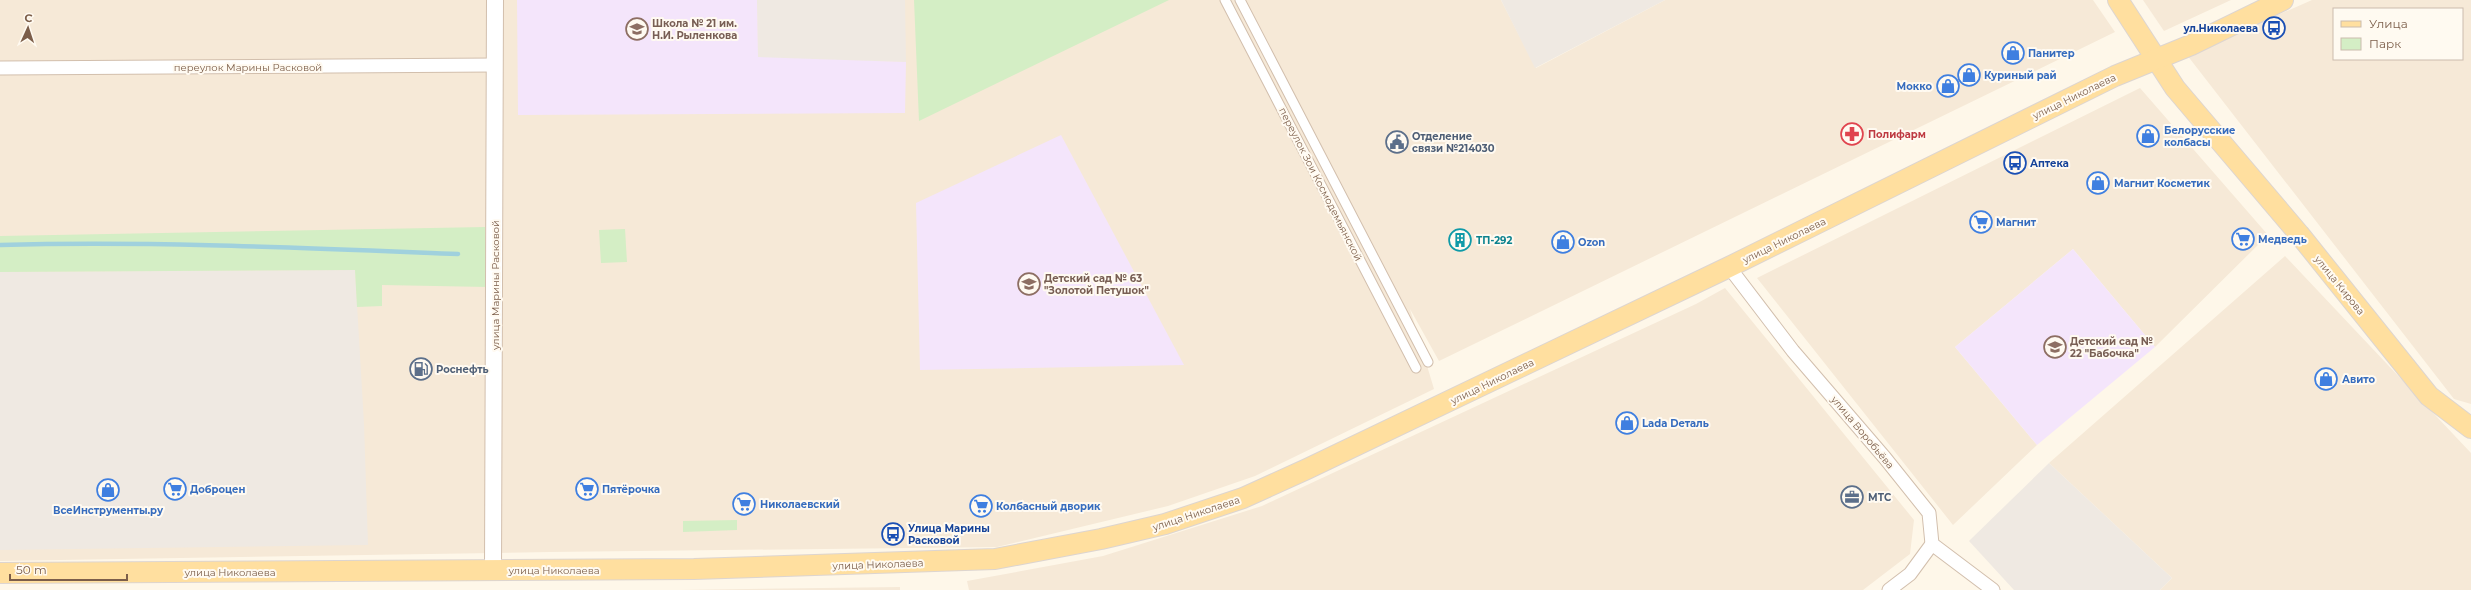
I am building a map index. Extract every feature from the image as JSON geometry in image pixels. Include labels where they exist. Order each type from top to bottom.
[{"type":"main road","name":"улица Кирова","points":[[2118,0],[2176,88],[2299,234],[2429,396],[2471,428]]},
{"type":"main road","name":"улица Николаева","points":[[0,574],[709,569],[995,559],[1164,524],[1243,498],[1275,484],[1729,267],[2115,76],[2191,45],[2283,0]]},
{"type":"street","name":"улица Марины Расковой","points":[[493,570],[495,0]]},
{"type":"street","name":"переулок Зои Космодемьянской","points":[[1225,0],[1416,368]]},
{"type":"street","name":"переулок Зои Космодемьянской","points":[[1240,0],[1428,362]]},
{"type":"street","name":"переулок Марины Расковой","points":[[0,68],[495,65]]},
{"type":"street","name":"улица Воробьёва","points":[[1729,267],[1793,351],[1885,458],[1929,513],[1932,544]]},
{"type":"street","points":[[1889,590],[1910,574],[1932,544],[1993,590]]},
{"type":"shaded area","points":[[0,0],[1501,0],[1536,68],[1665,0],[2093,0],[2115,32],[1439,361],[1410,309],[1434,389],[1255,476],[1168,506],[997,547],[550,552],[0,561]]},
{"type":"shaded area","name":"Школа № 21 им. Н.И. Рыленкова","points":[[517,0],[757,0],[758,57],[906,62],[905,113],[518,115]]},
{"type":"shaded area","points":[[757,0],[905,0],[906,62],[758,58]]},
{"type":"shaded area","points":[[1501,0],[1665,0],[1535,68]]},
{"type":"shaded area","points":[[2143,0],[2231,0],[2164,31]]},
{"type":"shaded area","points":[[2312,0],[2471,0],[2471,404],[2454,399],[2187,55]]},
{"type":"shaded area","points":[[2140,88],[2268,235],[2155,347],[2073,249],[1955,347],[2037,445],[1953,525],[1757,278]]},
{"type":"shaded area","name":"Детский сад № 63 \"Золотой Петушок\"","points":[[1061,135],[1184,365],[920,370],[916,203]]},
{"type":"shaded area","name":"Детский сад № 22 \"Бабочка\"","points":[[2073,249],[2155,347],[2037,445],[1955,347]]},
{"type":"shaded area","points":[[2285,256],[2471,453],[2471,590],[2160,590],[2172,578],[2049,463]]},
{"type":"shaded area","points":[[355,270],[364,424],[368,545],[0,550],[0,272]]},
{"type":"shaded area","points":[[1725,288],[1914,520],[1910,554],[1863,590],[969,590],[967,581],[1103,556],[1262,506],[1696,304]]},
{"type":"shaded area","points":[[2049,463],[2172,578],[2160,590],[2014,590],[1969,541]]},
{"type":"shaded area","points":[[900,587],[900,590],[679,590]]},
{"type":"green space","points":[[914,0],[1169,0],[919,121]]},
{"type":"green space","points":[[485,227],[488,287],[382,285],[382,306],[357,307],[355,270],[0,272],[0,236]]},
{"type":"green space","points":[[625,229],[627,262],[601,263],[599,230]]},
{"type":"green space","points":[[737,520],[737,530],[683,532],[683,521]]},
{"type":"waterway","points":[[0,245],[115,244],[286,247],[458,254]]},
{"type":"place","name":"ул.Николаева","points":[[2274,28]]},
{"type":"place","name":"Школа № 21 им. Н.И. Рыленкова","points":[[637,29]]},
{"type":"place","name":"Панитер","points":[[2013,53]]},
{"type":"place","name":"Куриный рай","points":[[1969,75]]},
{"type":"place","name":"Мокко","points":[[1948,86]]},
{"type":"place","name":"Полифарм","points":[[1852,134]]},
{"type":"place","name":"Белорусские колбасы","points":[[2148,136]]},
{"type":"place","name":"Отделение связи №214030","points":[[1397,142]]},
{"type":"place","name":"Аптека","points":[[2015,163]]},
{"type":"place","name":"Магнит Косметик","points":[[2098,183]]},
{"type":"place","name":"Магнит","points":[[1981,222]]},
{"type":"place","name":"Медведь","points":[[2243,239]]},
{"type":"place","name":"ТП-292","points":[[1460,240]]},
{"type":"place","name":"Ozon","points":[[1563,242]]},
{"type":"place","name":"Детский сад № 63 \"Золотой Петушок\"","points":[[1029,284]]},
{"type":"place","name":"Детский сад № 22 \"Бабочка\"","points":[[2055,347]]},
{"type":"place","name":"Роснефть","points":[[421,369]]},
{"type":"place","name":"Авито","points":[[2326,379]]},
{"type":"place","name":"Lada Dеталь","points":[[1627,423]]},
{"type":"place","name":"Доброцен","points":[[175,489]]},
{"type":"place","name":"Пятёрочка","points":[[587,489]]},
{"type":"place","name":"ВсеИнструменты.ру","points":[[108,490]]},
{"type":"place","name":"МТС","points":[[1852,497]]},
{"type":"place","name":"Николаевский","points":[[744,504]]},
{"type":"place","name":"Колбасный дворик","points":[[981,506]]},
{"type":"place","name":"Улица Марины Расковой","points":[[893,534]]}]
